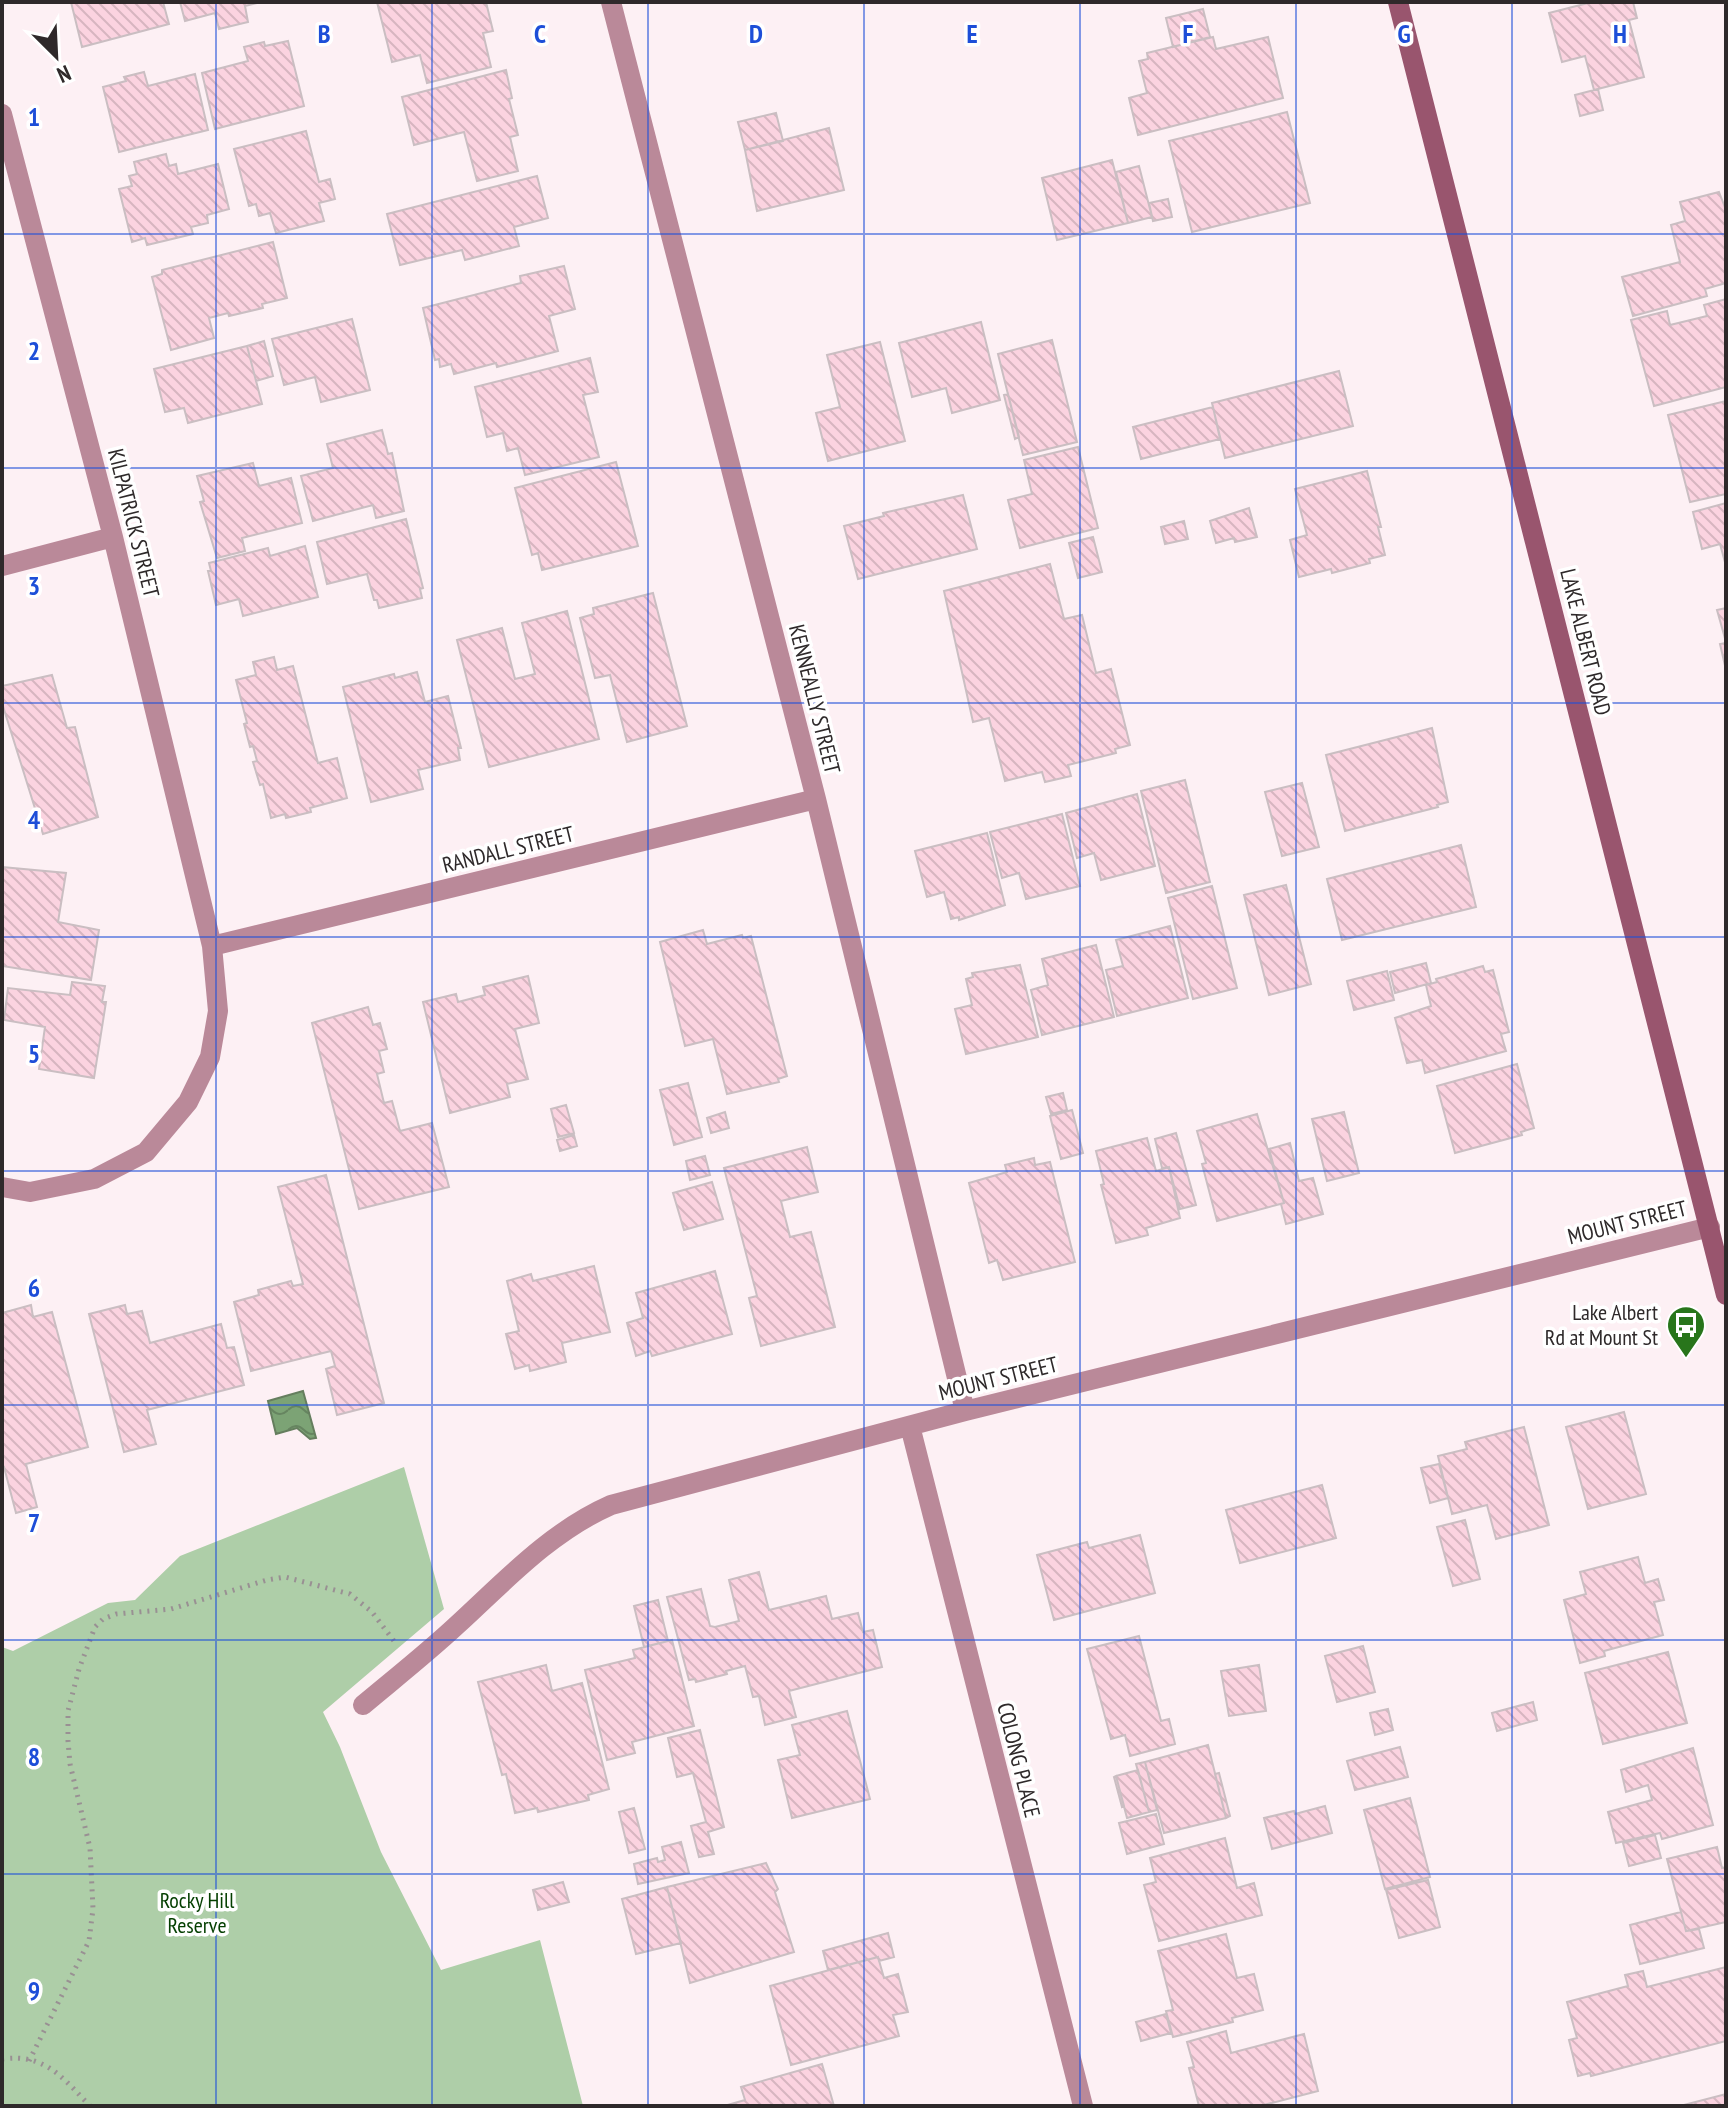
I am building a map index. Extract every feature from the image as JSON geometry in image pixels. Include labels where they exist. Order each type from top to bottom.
[{"type":"main road","name":"LAKE ALBERT ROAD","points":[[1398,2],[1726,1295]]},
{"type":"street","name":"KENNEALLY STREET","points":[[611,2],[816,799],[965,1411]]},
{"type":"street","name":"KILPATRICK STREET","points":[[2,114],[113,537],[212,946],[218,1011],[210,1057],[188,1102],[146,1152],[94,1179],[30,1192],[2,1187]]},
{"type":"street","points":[[2,566],[113,537]]},
{"type":"street","name":"RANDALL STREET","points":[[212,946],[816,799]]},
{"type":"street","name":"MOUNT STREET","points":[[363,1705],[543,1546],[569,1526],[611,1505],[965,1411],[1710,1227]]},
{"type":"street","name":"COLONG PLACE","points":[[910,1426],[1083,2106]]},
{"type":"path","points":[[29,2061],[89,1941],[93,1909],[90,1848],[70,1764],[68,1711],[86,1645],[95,1627],[103,1619],[116,1614],[171,1609],[285,1577],[350,1594],[372,1612],[412,1664]]},
{"type":"path","points":[[2,2059],[16,2057],[54,2068],[90,2106]]},
{"type":"green space","name":"Rocky Hill Reserve","points":[[404,1467],[444,1609],[323,1712],[381,1852],[441,1970],[540,1940],[583,2106],[2,2106],[2,1647],[13,1651],[108,1603],[135,1600],[180,1556]]},
{"type":"water","points":[[303,1391],[316,1438],[310,1439],[297,1428],[276,1434],[268,1401]]},
{"type":"building","points":[[71,2],[163,2],[169,24],[82,47]]},
{"type":"building","points":[[180,2],[261,2],[245,6],[248,22],[219,29],[215,13],[185,21]]},
{"type":"building","points":[[377,2],[486,2],[493,31],[483,33],[491,67],[427,83],[420,55],[392,62]]},
{"type":"building","points":[[1592,2],[1633,2],[1637,18],[1629,20],[1644,77],[1594,90],[1585,56],[1562,62],[1549,13]]},
{"type":"building","points":[[1203,9],[1210,37],[1173,47],[1166,18]]},
{"type":"building","points":[[1213,37],[1216,49],[1268,37],[1283,98],[1138,135],[1129,98],[1147,93],[1139,61],[1148,59],[1147,53]]},
{"type":"building","points":[[288,41],[304,106],[215,129],[202,73],[248,61],[244,47]]},
{"type":"building","points":[[506,70],[518,135],[510,137],[518,171],[477,181],[464,132],[414,145],[402,97]]},
{"type":"building","points":[[144,72],[148,86],[195,74],[208,130],[119,152],[103,87]]},
{"type":"building","points":[[1598,89],[1603,110],[1580,116],[1575,95]]},
{"type":"building","points":[[1287,112],[1310,203],[1192,232],[1169,141]]},
{"type":"building","points":[[776,113],[783,141],[745,150],[738,122]]},
{"type":"building","points":[[829,128],[844,190],[757,211],[745,150]]},
{"type":"building","points":[[306,131],[319,182],[330,179],[335,199],[319,203],[324,221],[276,233],[270,213],[259,216],[256,204],[249,206],[234,149]]},
{"type":"building","points":[[166,154],[169,166],[176,164],[178,174],[218,164],[229,209],[207,215],[208,223],[191,227],[193,234],[147,245],[145,238],[132,242],[119,189],[132,186],[129,176],[137,174],[134,162]]},
{"type":"building","points":[[1112,160],[1128,223],[1057,240],[1042,178]]},
{"type":"building","points":[[1139,166],[1152,217],[1128,223],[1116,172]]},
{"type":"building","points":[[537,176],[548,218],[514,227],[519,246],[465,260],[462,250],[400,265],[387,214]]},
{"type":"building","points":[[1719,192],[1726,210],[1726,283],[1705,289],[1707,296],[1633,316],[1622,277],[1680,262],[1671,225],[1685,221],[1680,202]]},
{"type":"building","points":[[1168,199],[1172,217],[1153,221],[1149,203]]},
{"type":"building","points":[[273,242],[287,298],[262,304],[263,308],[209,318],[214,338],[171,350],[152,277],[162,274],[162,270]]},
{"type":"building","points":[[564,266],[575,309],[549,316],[558,351],[497,367],[496,363],[454,374],[451,364],[440,367],[439,359],[435,360],[423,308],[521,283],[520,276]]},
{"type":"building","points":[[1726,299],[1726,387],[1654,406],[1631,320],[1667,311],[1670,325],[1707,316],[1704,305]]},
{"type":"building","points":[[352,319],[370,390],[321,402],[315,377],[284,385],[272,339]]},
{"type":"building","points":[[981,322],[1000,400],[952,413],[946,388],[912,397],[899,343]]},
{"type":"building","points":[[1052,340],[1077,442],[1023,455],[998,354]]},
{"type":"building","points":[[264,341],[273,376],[256,381],[247,346]]},
{"type":"building","points":[[880,342],[905,441],[828,461],[816,413],[840,407],[827,355]]},
{"type":"building","points":[[247,346],[262,404],[188,423],[184,408],[165,412],[154,369]]},
{"type":"building","points":[[590,358],[598,392],[583,395],[599,457],[525,475],[518,448],[507,451],[503,433],[487,437],[475,387]]},
{"type":"building","points":[[1339,371],[1353,426],[1225,458],[1212,403]]},
{"type":"building","points":[[1008,394],[1019,437],[1015,439],[1004,395]]},
{"type":"building","points":[[1726,401],[1726,494],[1690,502],[1668,415]]},
{"type":"building","points":[[1213,407],[1220,439],[1141,459],[1133,427]]},
{"type":"building","points":[[382,430],[388,454],[392,453],[404,511],[376,518],[373,505],[313,521],[301,476],[333,468],[327,444]]},
{"type":"building","points":[[1078,447],[1098,528],[1020,548],[1008,500],[1032,494],[1024,460]]},
{"type":"building","points":[[616,462],[638,546],[542,570],[538,553],[532,555],[515,488]]},
{"type":"building","points":[[253,463],[259,486],[291,478],[302,523],[242,538],[245,551],[217,558],[200,502],[204,501],[197,476]]},
{"type":"building","points":[[1367,471],[1385,555],[1369,559],[1370,563],[1332,573],[1331,569],[1299,577],[1290,540],[1307,535],[1295,489]]},
{"type":"building","points":[[963,495],[977,549],[858,579],[844,526],[884,516],[883,513]]},
{"type":"building","points":[[1726,503],[1726,566],[1720,544],[1702,549],[1693,512]]},
{"type":"building","points":[[1249,508],[1257,537],[1216,543],[1210,521]]},
{"type":"building","points":[[406,519],[423,588],[420,589],[422,598],[379,608],[367,574],[327,584],[317,542]]},
{"type":"building","points":[[1184,521],[1188,539],[1165,544],[1161,527]]},
{"type":"building","points":[[1093,537],[1102,572],[1078,578],[1069,543]]},
{"type":"building","points":[[305,546],[318,597],[243,616],[239,599],[216,605],[209,563],[268,548],[270,556]]},
{"type":"building","points":[[1050,564],[1064,619],[1082,615],[1096,673],[1111,669],[1130,745],[1115,749],[1116,753],[1068,765],[1071,776],[1045,782],[1042,772],[1005,781],[989,718],[973,722],[944,591]]},
{"type":"building","points":[[653,593],[687,726],[627,742],[610,675],[595,678],[580,618],[594,614],[593,608]]},
{"type":"building","points":[[1726,608],[1726,642],[1717,610]]},
{"type":"building","points":[[567,611],[599,739],[489,767],[457,640],[502,628],[515,679],[535,674],[522,623]]},
{"type":"building","points":[[1726,643],[1726,670],[1720,644]]},
{"type":"building","points":[[274,657],[277,670],[293,666],[318,763],[337,758],[347,798],[286,818],[285,814],[271,818],[263,784],[260,785],[253,762],[257,761],[244,724],[247,723],[236,680],[256,675],[253,662]]},
{"type":"building","points":[[417,672],[425,702],[448,696],[461,748],[458,748],[460,760],[418,770],[423,789],[371,802],[343,687],[394,674],[395,678]]},
{"type":"building","points":[[52,675],[67,728],[75,727],[98,817],[43,834],[2,703],[2,686]]},
{"type":"building","points":[[1432,728],[1448,802],[1345,831],[1326,755]]},
{"type":"building","points":[[1185,780],[1210,882],[1166,893],[1141,791]]},
{"type":"building","points":[[1302,783],[1319,847],[1282,856],[1265,792]]},
{"type":"building","points":[[1137,794],[1155,866],[1101,880],[1094,853],[1077,858],[1066,813]]},
{"type":"building","points":[[1062,814],[1080,886],[1026,899],[1019,873],[1002,878],[990,832]]},
{"type":"building","points":[[987,833],[1005,905],[959,920],[959,917],[951,919],[944,892],[927,897],[915,851]]},
{"type":"building","points":[[1461,845],[1476,907],[1342,940],[1327,879]]},
{"type":"building","points":[[2,867],[66,873],[58,922],[99,930],[91,980],[2,966]]},
{"type":"building","points":[[1286,885],[1311,984],[1269,995],[1244,895]]},
{"type":"building","points":[[1212,886],[1237,988],[1193,999],[1168,898]]},
{"type":"building","points":[[1170,926],[1188,998],[1117,1016],[1106,970],[1123,966],[1116,940]]},
{"type":"building","points":[[703,930],[707,944],[742,935],[743,938],[751,936],[787,1076],[778,1079],[779,1082],[727,1094],[713,1039],[685,1046],[660,942]]},
{"type":"building","points":[[1096,945],[1114,1017],[1042,1035],[1031,990],[1048,985],[1042,959]]},
{"type":"building","points":[[1426,963],[1431,983],[1395,993],[1390,972]]},
{"type":"building","points":[[1020,965],[1038,1037],[966,1054],[955,1009],[972,1005],[966,979],[973,977],[972,973]]},
{"type":"building","points":[[1483,966],[1485,972],[1493,970],[1509,1032],[1501,1034],[1506,1051],[1425,1073],[1422,1060],[1407,1063],[1395,1018],[1431,1006],[1426,985],[1437,982],[1436,979]]},
{"type":"building","points":[[1387,971],[1394,1000],[1354,1010],[1347,981]]},
{"type":"building","points":[[528,976],[539,1023],[515,1029],[528,1079],[507,1084],[510,1097],[450,1113],[423,1002],[456,994],[458,1002],[485,995],[483,987]]},
{"type":"building","points":[[72,982],[105,986],[102,1002],[106,1002],[94,1078],[39,1069],[45,1027],[4,1020],[8,988],[70,995]]},
{"type":"building","points":[[368,1007],[373,1025],[380,1023],[387,1049],[379,1051],[384,1072],[377,1074],[384,1103],[392,1101],[400,1131],[432,1123],[449,1187],[359,1209],[312,1023]]},
{"type":"building","points":[[1517,1064],[1534,1128],[1521,1132],[1522,1135],[1455,1153],[1437,1086]]},
{"type":"building","points":[[688,1083],[702,1137],[674,1145],[660,1090]]},
{"type":"building","points":[[1063,1093],[1067,1110],[1051,1114],[1046,1097]]},
{"type":"building","points":[[566,1105],[574,1133],[558,1137],[551,1109]]},
{"type":"building","points":[[1072,1110],[1083,1153],[1061,1159],[1050,1116]]},
{"type":"building","points":[[725,1112],[729,1128],[711,1133],[707,1118]]},
{"type":"building","points":[[1344,1112],[1359,1173],[1327,1181],[1312,1119]]},
{"type":"building","points":[[1257,1114],[1284,1203],[1217,1221],[1197,1131]]},
{"type":"building","points":[[1176,1133],[1196,1205],[1180,1209],[1169,1167],[1162,1168],[1155,1139]]},
{"type":"building","points":[[574,1135],[577,1146],[560,1151],[557,1140]]},
{"type":"building","points":[[1147,1138],[1156,1171],[1169,1167],[1180,1218],[1146,1228],[1148,1235],[1116,1243],[1096,1151]]},
{"type":"building","points":[[1290,1143],[1299,1181],[1313,1178],[1323,1214],[1286,1224],[1281,1204],[1284,1203],[1269,1149]]},
{"type":"building","points":[[807,1147],[818,1192],[781,1201],[790,1237],[811,1232],[835,1327],[761,1346],[749,1298],[757,1296],[724,1168]]},
{"type":"building","points":[[705,1156],[710,1175],[690,1180],[686,1161]]},
{"type":"building","points":[[1034,1158],[1035,1165],[1050,1162],[1075,1262],[1003,1280],[997,1260],[989,1263],[969,1183],[1007,1172],[1005,1165]]},
{"type":"building","points":[[326,1175],[384,1403],[337,1415],[326,1369],[335,1366],[331,1351],[251,1371],[234,1302],[259,1295],[258,1290],[291,1281],[293,1286],[303,1284],[278,1187]]},
{"type":"building","points":[[712,1182],[723,1219],[684,1230],[673,1193]]},
{"type":"building","points":[[594,1266],[610,1332],[562,1343],[566,1362],[530,1371],[529,1365],[515,1369],[506,1334],[519,1331],[507,1281],[531,1274],[533,1281]]},
{"type":"building","points":[[715,1271],[732,1334],[652,1356],[650,1351],[636,1356],[627,1323],[643,1318],[636,1293]]},
{"type":"building","points":[[31,1305],[33,1317],[52,1312],[88,1447],[26,1464],[37,1507],[16,1513],[2,1468],[2,1313]]},
{"type":"building","points":[[125,1305],[127,1314],[142,1311],[150,1343],[221,1324],[227,1348],[234,1347],[244,1385],[147,1410],[156,1444],[124,1452],[89,1314]]},
{"type":"building","points":[[1624,1412],[1646,1494],[1588,1509],[1566,1427]]},
{"type":"building","points":[[1524,1427],[1549,1525],[1496,1539],[1487,1505],[1452,1514],[1438,1456],[1467,1449],[1465,1442]]},
{"type":"building","points":[[1439,1464],[1448,1498],[1430,1503],[1421,1468]]},
{"type":"building","points":[[1322,1485],[1336,1538],[1240,1563],[1226,1510]]},
{"type":"building","points":[[1465,1520],[1480,1579],[1453,1586],[1437,1527]]},
{"type":"building","points":[[1140,1535],[1155,1593],[1054,1620],[1037,1555],[1087,1542],[1089,1548]]},
{"type":"building","points":[[1638,1557],[1645,1583],[1658,1579],[1664,1600],[1654,1602],[1663,1635],[1604,1651],[1605,1656],[1580,1663],[1564,1600],[1586,1594],[1580,1572]]},
{"type":"building","points":[[759,1572],[769,1610],[826,1596],[832,1619],[858,1613],[863,1632],[873,1630],[882,1667],[789,1691],[796,1717],[765,1725],[759,1696],[753,1697],[745,1666],[696,1682],[695,1679],[689,1680],[667,1597],[701,1589],[710,1626],[739,1621],[729,1580]]},
{"type":"building","points":[[658,1600],[668,1641],[644,1647],[634,1606]]},
{"type":"building","points":[[1139,1636],[1161,1721],[1169,1719],[1175,1744],[1130,1756],[1125,1735],[1111,1739],[1087,1649]]},
{"type":"building","points":[[672,1640],[694,1726],[632,1742],[635,1753],[607,1760],[585,1670],[635,1658],[633,1650]]},
{"type":"building","points":[[1363,1646],[1375,1692],[1337,1702],[1325,1656]]},
{"type":"building","points":[[1668,1652],[1687,1723],[1603,1744],[1585,1673]]},
{"type":"building","points":[[546,1665],[552,1691],[582,1683],[609,1789],[588,1795],[589,1800],[538,1812],[537,1808],[515,1813],[478,1682]]},
{"type":"building","points":[[1259,1665],[1266,1711],[1229,1716],[1221,1671]]},
{"type":"building","points":[[1533,1702],[1537,1720],[1497,1731],[1492,1713]]},
{"type":"building","points":[[1388,1709],[1393,1730],[1375,1735],[1370,1713]]},
{"type":"building","points":[[847,1711],[870,1799],[792,1818],[778,1760],[800,1755],[792,1725]]},
{"type":"building","points":[[700,1730],[724,1827],[708,1832],[714,1854],[699,1857],[691,1826],[706,1822],[693,1773],[677,1777],[668,1738]]},
{"type":"building","points":[[1208,1745],[1226,1818],[1164,1833],[1145,1762]]},
{"type":"building","points":[[1400,1747],[1408,1777],[1355,1790],[1347,1761]]},
{"type":"building","points":[[1693,1748],[1713,1825],[1662,1839],[1660,1833],[1616,1843],[1608,1812],[1652,1800],[1648,1785],[1626,1792],[1621,1770]]},
{"type":"building","points":[[1145,1762],[1157,1810],[1149,1812],[1136,1764]]},
{"type":"building","points":[[1138,1770],[1149,1812],[1127,1818],[1116,1776]]},
{"type":"building","points":[[1219,1773],[1230,1816],[1226,1818],[1215,1774]]},
{"type":"building","points":[[1114,1777],[1124,1806],[1122,1807]]},
{"type":"building","points":[[1410,1798],[1430,1877],[1385,1889],[1364,1810]]},
{"type":"building","points":[[1325,1806],[1332,1833],[1272,1849],[1264,1818]]},
{"type":"building","points":[[634,1808],[645,1849],[629,1853],[619,1812]]},
{"type":"building","points":[[1156,1814],[1164,1844],[1127,1854],[1119,1823]]},
{"type":"building","points":[[1655,1835],[1661,1858],[1629,1866],[1623,1843]]},
{"type":"building","points":[[1225,1838],[1237,1888],[1254,1883],[1262,1915],[1159,1941],[1144,1885],[1156,1882],[1150,1858]]},
{"type":"building","points":[[681,1842],[689,1873],[638,1884],[634,1864],[657,1858],[658,1862],[665,1860],[662,1847]]},
{"type":"building","points":[[1717,1847],[1722,1868],[1726,1867],[1726,1922],[1686,1931],[1667,1859]]},
{"type":"building","points":[[766,1863],[778,1889],[775,1892],[794,1952],[690,1983],[667,1887]]},
{"type":"building","points":[[1428,1880],[1440,1927],[1399,1938],[1386,1890]]},
{"type":"building","points":[[563,1882],[569,1902],[538,1910],[533,1890]]},
{"type":"building","points":[[667,1887],[681,1943],[636,1954],[622,1899]]},
{"type":"building","points":[[1681,1912],[1686,1931],[1699,1929],[1704,1948],[1640,1964],[1630,1925]]},
{"type":"building","points":[[888,1933],[894,1957],[879,1961],[878,1957],[828,1970],[823,1951]]},
{"type":"building","points":[[1226,1934],[1237,1978],[1254,1974],[1263,2010],[1232,2018],[1233,2022],[1173,2037],[1166,2011],[1173,2010],[1158,1951]]},
{"type":"building","points":[[878,1957],[884,1978],[898,1974],[908,2012],[893,2015],[899,2036],[791,2065],[770,1986]]},
{"type":"building","points":[[1726,1967],[1726,2041],[1591,2076],[1590,2073],[1578,2076],[1569,2040],[1577,2038],[1567,2002],[1628,1986],[1625,1975],[1643,1971],[1647,1987]]},
{"type":"building","points":[[1166,2014],[1171,2033],[1141,2041],[1136,2022]]},
{"type":"building","points":[[1226,2031],[1231,2053],[1304,2034],[1318,2091],[1260,2106],[1199,2106],[1189,2068],[1194,2067],[1187,2042]]},
{"type":"building","points":[[822,2064],[834,2106],[724,2106],[745,2100],[741,2087]]},
{"type":"building","points":[[1726,2094],[1726,2106],[1680,2106]]},
{"type":"place","name":"Lake Albert Rd at Mount St","points":[[1686,1359]]}]
